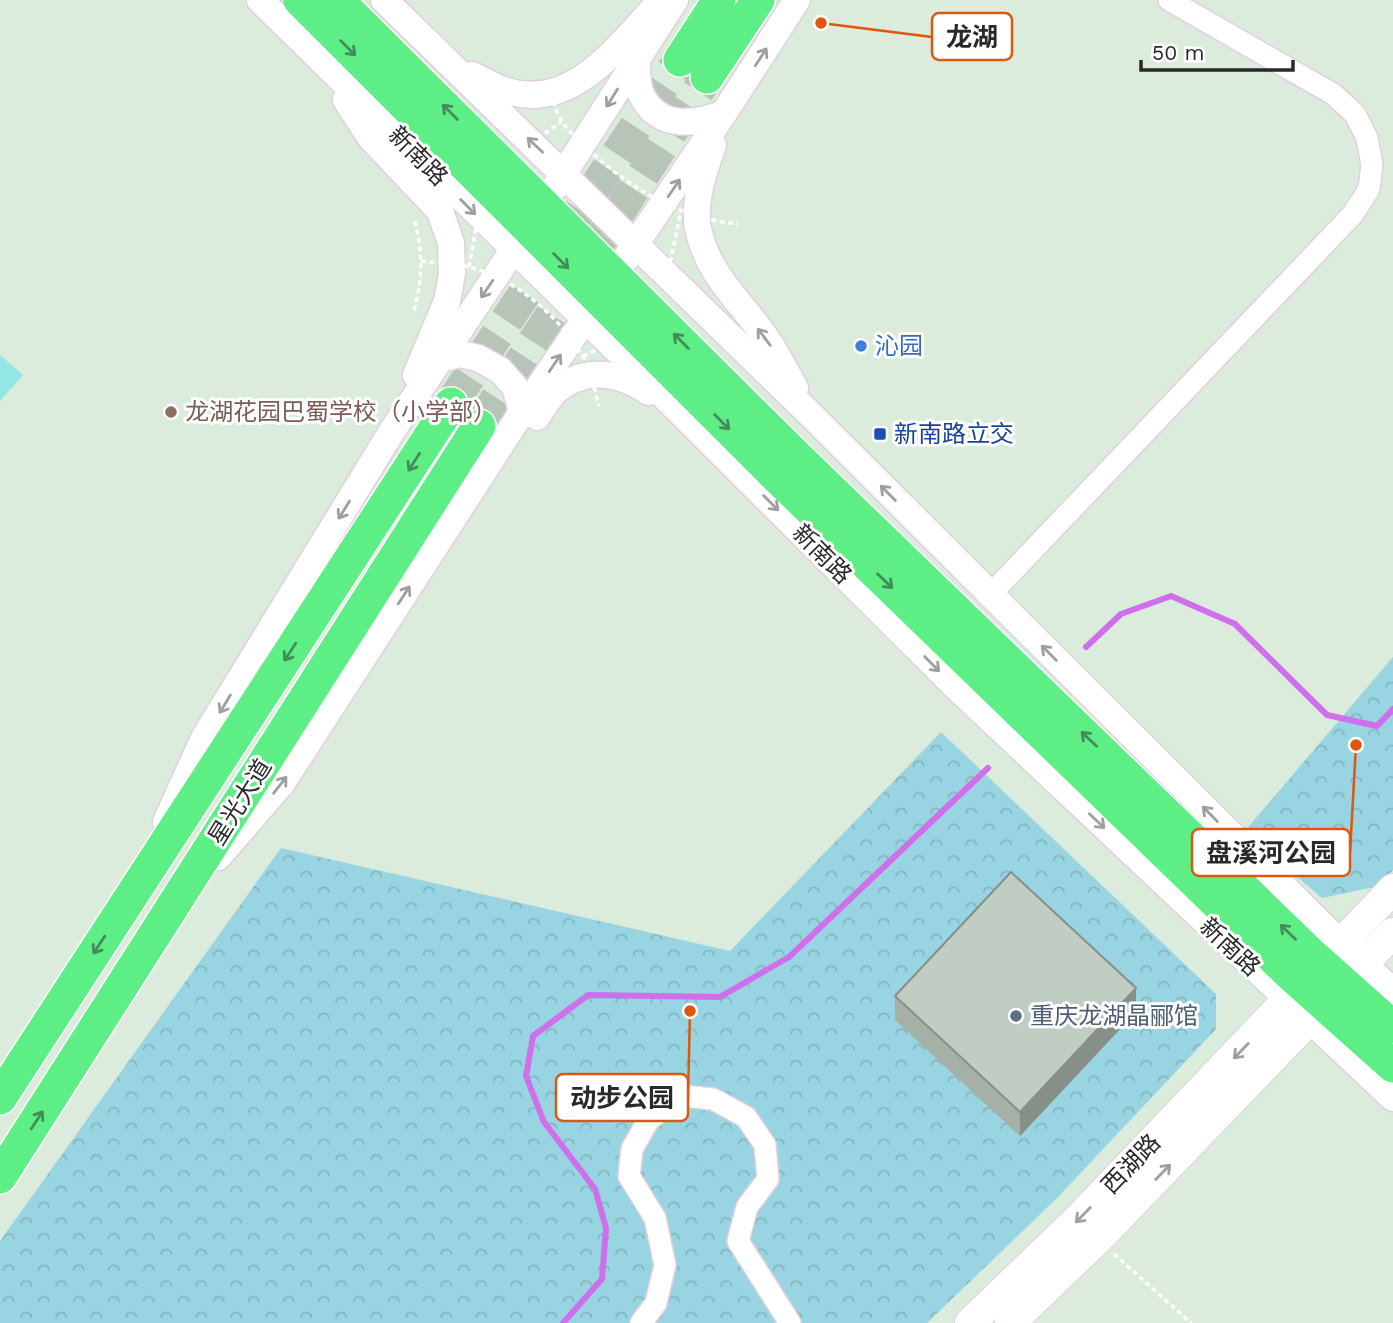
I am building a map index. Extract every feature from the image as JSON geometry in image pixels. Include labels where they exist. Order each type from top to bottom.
[{"type":"main road","name":"新南路","points":[[300,0],[774,474],[1290,974],[1393,1066]]},
{"type":"main road","name":"新南路","points":[[337,0],[795,455],[1312,955],[1393,1027]]},
{"type":"main road","points":[[719,0],[694,68],[758,0]]},
{"type":"main road","name":"星光大道","points":[[0,1098],[451,404]]},
{"type":"main road","name":"星光大道","points":[[0,1177],[479,426]]},
{"type":"main road","points":[[1299,1011],[1341,944],[1393,889]]},
{"type":"main road","points":[[1299,1011],[1363,965],[1393,933]]},
{"type":"main road","name":"西湖路","points":[[1010,1323],[1098,1239],[1299,1011]]},
{"type":"main road","name":"西湖路","points":[[970,1323],[1299,1011]]},
{"type":"street","name":"新南路","points":[[260,0],[953,684],[1393,1098]]},
{"type":"street","points":[[384,0],[565,173],[1341,944],[1393,991]]},
{"type":"street","points":[[449,63],[508,92],[534,95],[558,89],[578,82],[599,66],[662,0]]},
{"type":"street","points":[[136,888],[204,738],[392,430],[565,173],[675,0]]},
{"type":"street","points":[[171,911],[282,783],[522,412],[636,245],[797,0]]},
{"type":"street","points":[[990,595],[1344,224],[1369,189],[1372,165],[1367,138],[1355,114],[1333,94],[1169,0]]},
{"type":"street","points":[[316,55],[370,136],[440,211],[451,243],[452,274],[447,301],[392,430]]},
{"type":"street","points":[[637,58],[637,80],[642,96],[652,109],[666,118],[686,124],[704,121],[724,113]]},
{"type":"street","points":[[724,113],[703,173],[698,198],[698,227],[709,259],[727,291],[767,340],[812,416]]},
{"type":"street","points":[[440,359],[461,354],[478,358],[500,370],[515,387],[522,412]]},
{"type":"street","points":[[465,500],[513,450],[555,391],[572,380],[593,375],[614,375],[633,382],[679,411]]},
{"type":"street","points":[[641,1323],[656,1303],[665,1265],[655,1218],[629,1176],[632,1149],[649,1119],[684,1096],[713,1098],[746,1117],[765,1145],[768,1179],[747,1207],[738,1241],[790,1323]]},
{"type":"path","points":[[548,85],[562,122],[605,164],[654,198],[681,211],[738,224]]},
{"type":"path","points":[[412,214],[418,233],[421,261],[420,285],[414,310]]},
{"type":"path","points":[[722,214],[723,231]]},
{"type":"path","points":[[421,261],[469,267],[491,275],[519,290],[542,307],[583,356],[599,406]]},
{"type":"path","points":[[595,394],[606,393]]},
{"type":"path","points":[[1098,1239],[1191,1323]]},
{"type":"green space","points":[[1393,657],[1393,870],[1379,886],[1322,898],[1244,832]]},
{"type":"green space","points":[[941,732],[1216,994],[1216,1029],[1058,1197],[927,1323],[0,1323],[0,1241],[281,848],[730,951]]},
{"type":"shaded area","points":[[0,355],[23,375],[0,401]]},
{"type":"building","name":"重庆龙湖晶郦馆","points":[[1011,872],[1136,988],[1020,1112],[895,996]]},
{"type":"waterway","points":[[1086,647],[1121,614],[1171,596],[1235,624],[1327,715],[1377,726],[1393,709]]},
{"type":"waterway","points":[[563,1323],[602,1279],[606,1228],[595,1189],[544,1122],[526,1076],[533,1036],[588,995],[720,997],[789,957],[988,768]]},
{"type":"tunnel","points":[[451,404],[680,60]]},
{"type":"tunnel","points":[[479,426],[707,77]]},
{"type":"place","name":"龙湖","points":[[821,23]]},
{"type":"place","name":"沁园","points":[[861,346]]},
{"type":"place","name":"龙湖花园巴蜀学校（小学部）","points":[[171,412]]},
{"type":"place","name":"新南路立交","points":[[880,434]]},
{"type":"place","name":"盘溪河公园","points":[[1356,745]]},
{"type":"place","name":"动步公园","points":[[690,1011]]},
{"type":"place","name":"重庆龙湖晶郦馆","points":[[1016,1016]]}]
